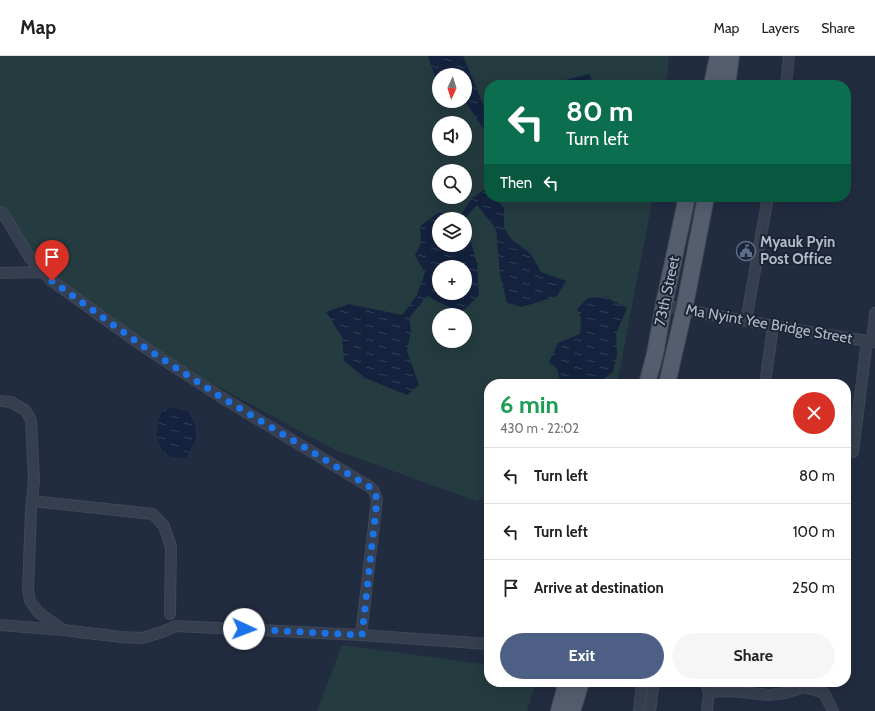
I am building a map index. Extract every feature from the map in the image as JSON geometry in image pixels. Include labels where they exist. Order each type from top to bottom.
[{"type":"main road","points":[[713,80],[718,56]]},
{"type":"main road","points":[[728,80],[731,56]]},
{"type":"main road","name":"73th Street","points":[[648,379],[655,354],[686,202]]},
{"type":"main road","name":"73th Street","points":[[668,379],[684,310],[705,202]]},
{"type":"main road","points":[[559,711],[566,687]]},
{"type":"main road","points":[[572,711],[579,687]]},
{"type":"street","points":[[787,80],[789,56]]},
{"type":"street","points":[[746,321],[767,202]]},
{"type":"street","points":[[0,212],[3,213],[30,258],[42,272],[62,289],[153,353],[221,397],[370,487],[374,491],[377,499],[362,635]]},
{"type":"street","points":[[0,273],[42,272]]},
{"type":"street","name":"Ma Nyint Yee Bridge Street","points":[[664,304],[684,310],[871,342]]},
{"type":"street","points":[[853,452],[875,313]]},
{"type":"street","points":[[766,379],[773,326]]},
{"type":"street","points":[[0,401],[11,402],[25,410],[31,420],[34,480],[28,589],[30,601],[39,613],[63,630]]},
{"type":"street","points":[[32,501],[153,514],[164,526],[171,547],[170,614]]},
{"type":"street","points":[[0,625],[142,638],[176,626],[362,635],[484,644]]},
{"type":"street","points":[[639,711],[641,687]]},
{"type":"street","points":[[650,711],[653,687]]},
{"type":"street","points":[[707,687],[709,692],[707,711]]},
{"type":"street","points":[[709,692],[733,691],[769,695],[805,688],[824,693],[833,711]]},
{"type":"green space","points":[[0,56],[669,56],[667,80],[484,80],[484,202],[652,202],[618,379],[484,379],[484,499],[476,501],[335,450],[187,370],[52,281],[0,206]]},
{"type":"green space","points":[[342,645],[484,664],[484,687],[534,687],[527,711],[317,711]]},
{"type":"water","points":[[428,56],[463,56],[468,68],[432,68]]},
{"type":"water","points":[[590,74],[592,80],[565,80]]},
{"type":"water","points":[[472,78],[484,106],[484,130],[470,108],[472,108]]},
{"type":"water","points":[[484,190],[484,202],[499,202],[504,208],[504,228],[511,239],[531,254],[541,272],[566,281],[557,296],[522,307],[507,303],[500,275],[496,229],[477,205],[470,212],[463,212],[468,204],[472,204],[472,198]]},
{"type":"water","points":[[432,217],[432,252],[472,252],[472,246],[477,263],[479,295],[466,308],[451,308],[435,300],[472,300],[472,260],[432,260],[432,298],[427,296],[409,318],[411,331],[407,351],[419,385],[407,395],[365,378],[344,361],[342,337],[326,312],[349,304],[402,315],[417,295],[425,273],[415,255],[421,243],[420,226]]},
{"type":"water","points":[[605,297],[627,308],[616,334],[617,355],[613,372],[604,379],[560,379],[557,369],[549,362],[558,343],[580,334],[581,317],[577,309],[588,298]]},
{"type":"water","points":[[172,407],[189,412],[195,424],[196,438],[187,457],[173,459],[162,449],[157,438],[161,412]]},
{"type":"place","name":"Myauk Pyin Post Office","points":[[746,251]]},
{"type":"route","points":[[52,281],[147,349],[221,397],[370,487],[374,491],[377,499],[362,635],[244,629]]}]
